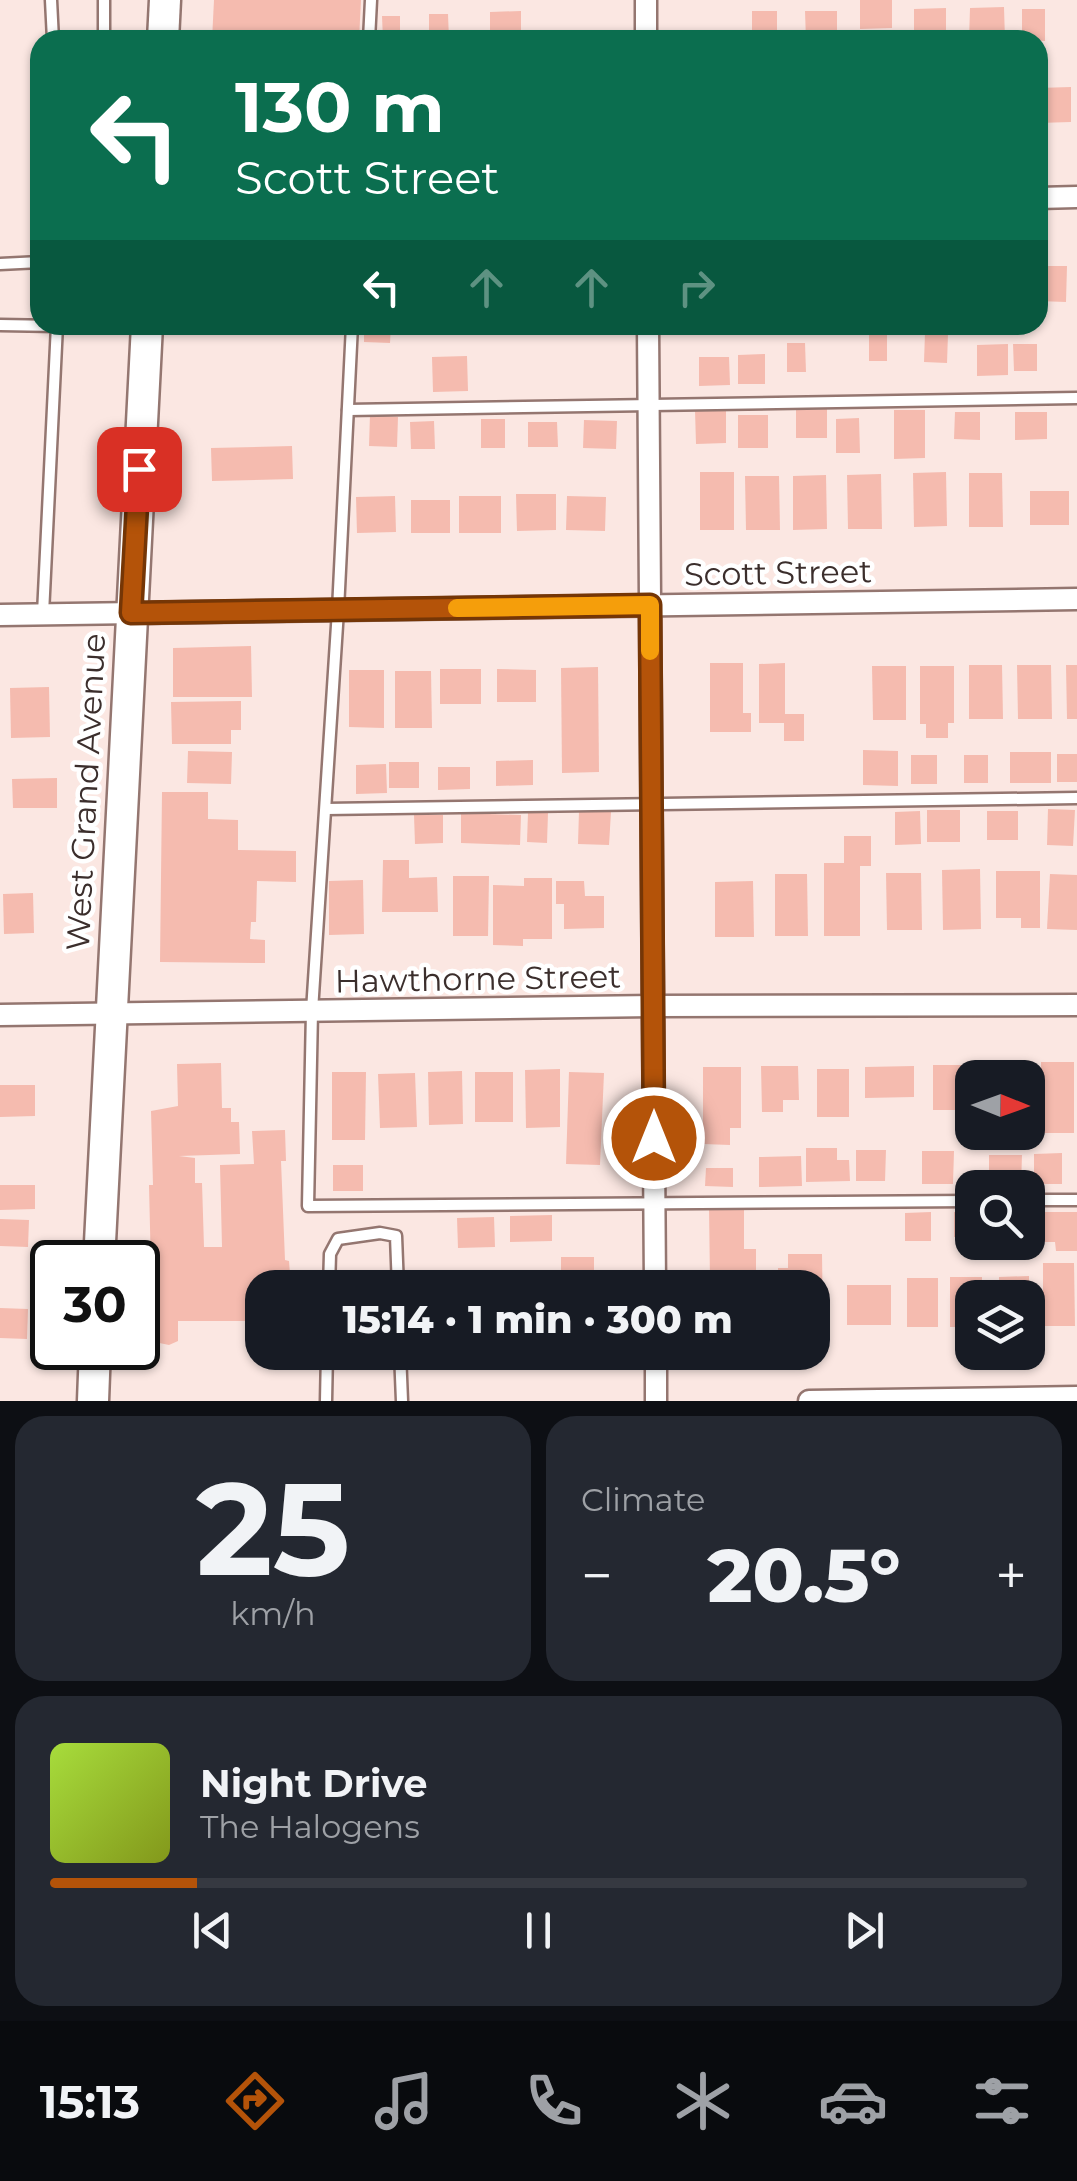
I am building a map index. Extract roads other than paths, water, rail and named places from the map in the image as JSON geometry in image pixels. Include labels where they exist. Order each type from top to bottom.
[{"type":"main road","points":[[164,30],[166,0]]},
{"type":"main road","name":"West Grand Avenue","points":[[100,1240],[146,335]]},
{"type":"main road","points":[[93,1401],[94,1370]]},
{"type":"street","points":[[646,0],[646,30]]},
{"type":"street","points":[[1048,198],[1077,197]]},
{"type":"street","points":[[648,335],[655,1270]]},
{"type":"street","name":"Scott Street","points":[[0,615],[1077,599]]},
{"type":"street","name":"Hawthorne Street","points":[[0,1015],[1077,1005]]},
{"type":"street","points":[[656,1370],[656,1401]]},
{"type":"street","points":[[809,1401],[1077,1397]]},
{"type":"lane","points":[[52,0],[53,30]]},
{"type":"lane","points":[[104,0],[104,30]]},
{"type":"lane","points":[[370,30],[371,0]]},
{"type":"lane","points":[[0,264],[30,262]]},
{"type":"lane","points":[[0,325],[30,325]]},
{"type":"lane","points":[[43,614],[57,335]]},
{"type":"lane","points":[[352,335],[312,1012],[308,1206],[955,1201]]},
{"type":"lane","points":[[348,410],[1077,398]]},
{"type":"lane","points":[[326,808],[1077,798]]},
{"type":"lane","points":[[1045,1200],[1077,1200]]},
{"type":"lane","points":[[330,1270],[330,1254],[338,1239],[380,1233],[396,1236],[397,1270]]},
{"type":"lane","points":[[326,1401],[327,1370]]},
{"type":"lane","points":[[401,1370],[402,1401]]}]
